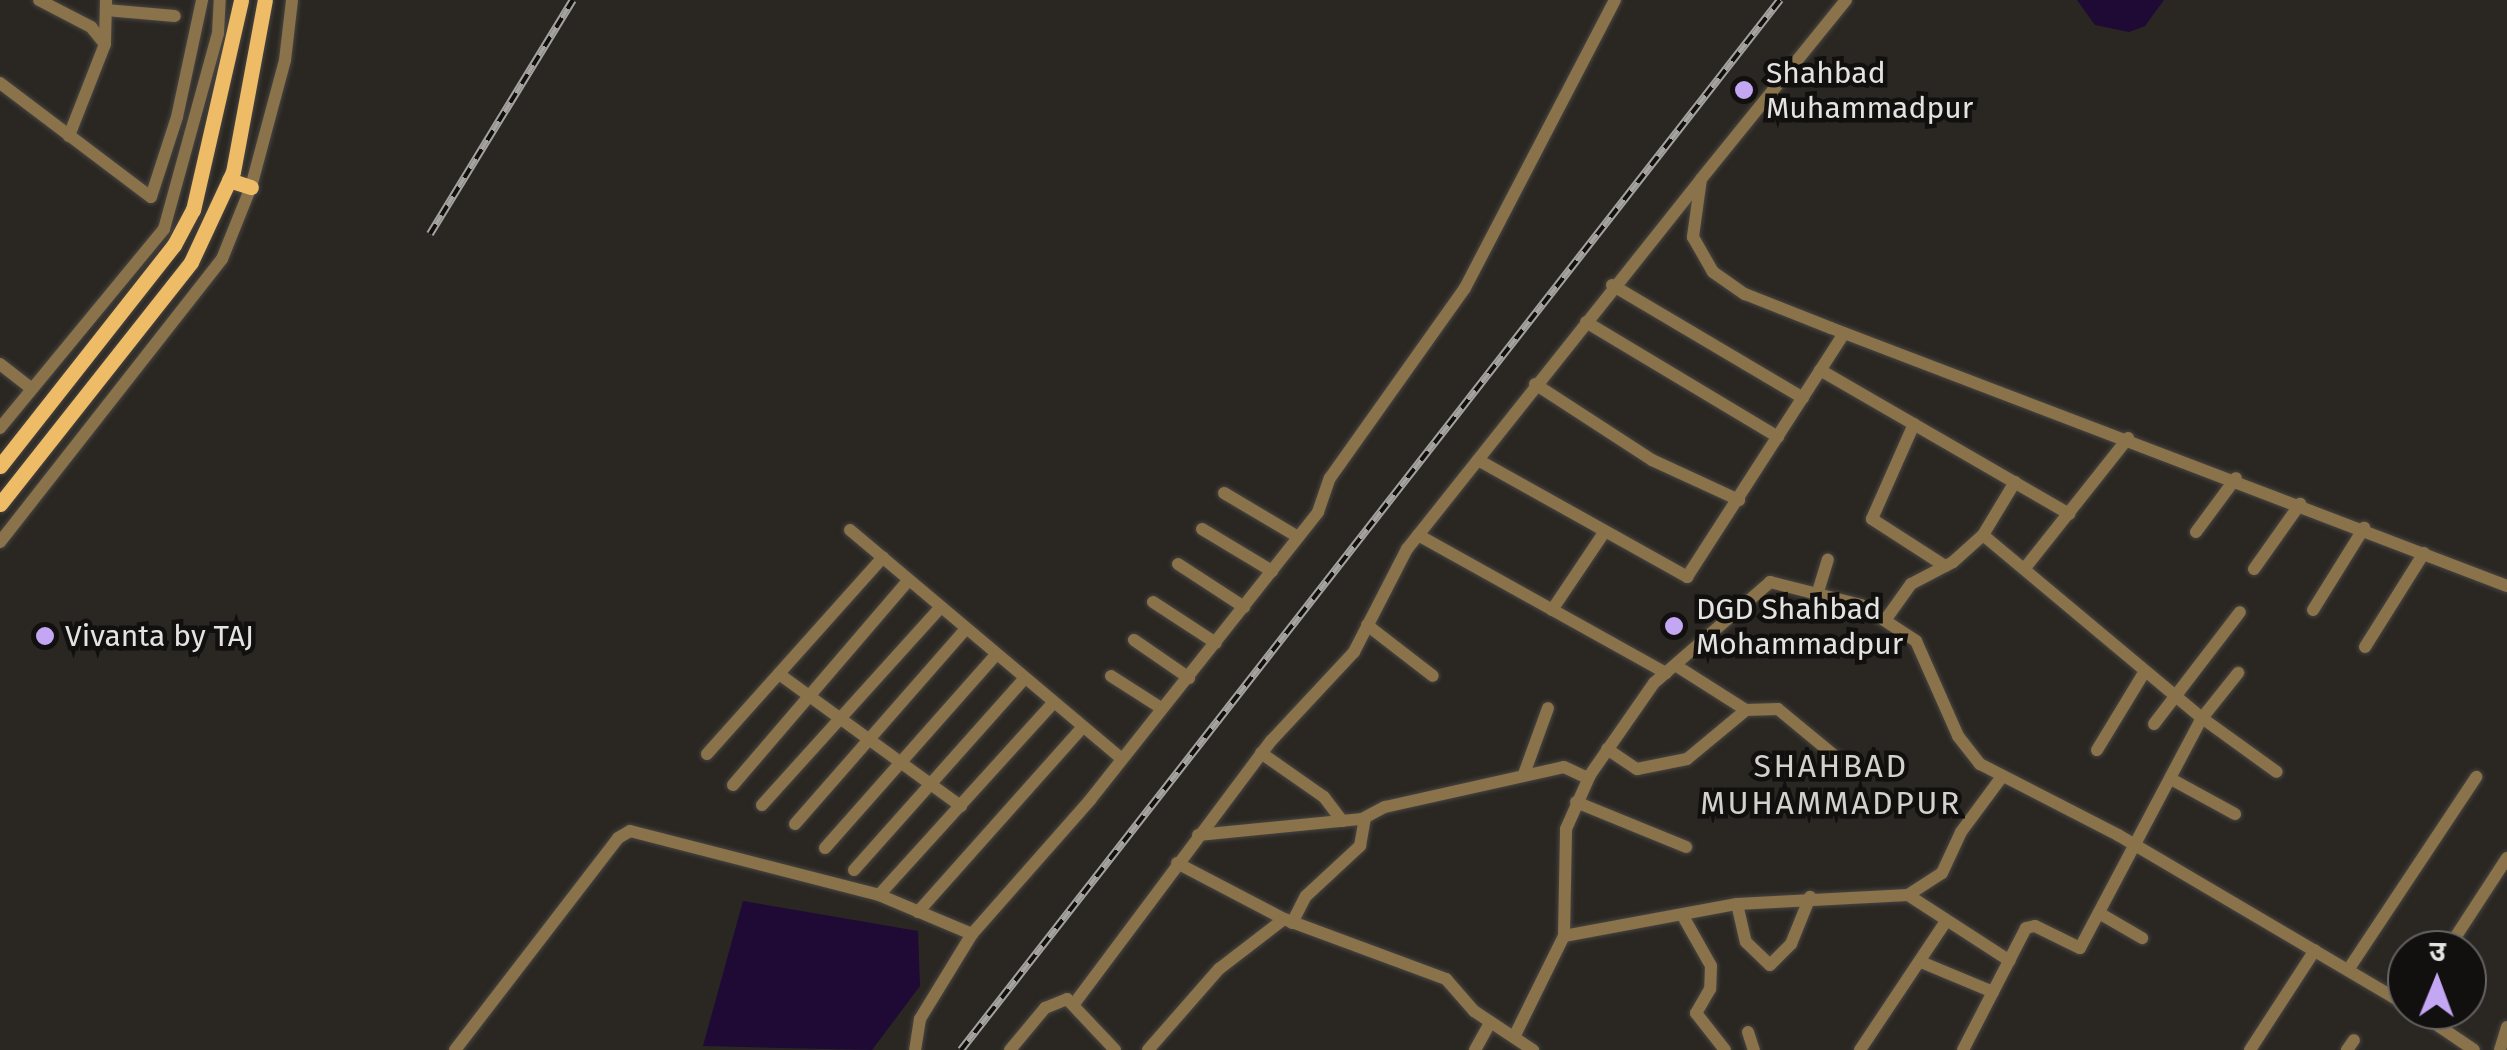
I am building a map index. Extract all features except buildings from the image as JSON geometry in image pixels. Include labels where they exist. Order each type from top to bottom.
[{"type":"main road","points":[[0,466],[174,245],[193,210],[241,0]]},
{"type":"main road","points":[[0,504],[191,262],[229,180],[266,0]]},
{"type":"main road","points":[[229,180],[252,187]]},
{"type":"street","points":[[39,0],[91,27],[105,44]]},
{"type":"street","points":[[154,195],[202,0]]},
{"type":"street","points":[[0,428],[164,229],[176,203],[218,33],[220,0]]},
{"type":"street","points":[[0,542],[211,276],[252,187],[286,60],[292,0]]},
{"type":"street","points":[[915,1050],[920,1020],[972,934],[1189,678],[1318,512],[1330,478],[1466,288],[1615,0]]},
{"type":"street","points":[[1074,1004],[1261,753],[1348,660],[1418,535],[1612,285],[1846,0]]},
{"type":"street","points":[[68,136],[105,44],[106,5],[175,16]]},
{"type":"street","points":[[0,83],[142,195],[154,195],[193,210]]},
{"type":"street","points":[[1701,180],[1693,237],[1713,272],[1745,294],[2236,478],[2507,586]]},
{"type":"street","points":[[1612,285],[1803,398]]},
{"type":"street","points":[[1586,322],[1778,437]]},
{"type":"street","points":[[1478,460],[1685,578],[1844,333]]},
{"type":"street","points":[[0,364],[31,388]]},
{"type":"street","points":[[1820,370],[2069,514]]},
{"type":"street","points":[[1535,384],[1655,462],[1739,500]]},
{"type":"street","points":[[1914,424],[1872,519],[1945,566]]},
{"type":"street","points":[[2025,568],[2128,438]]},
{"type":"street","points":[[2196,532],[2236,478]]},
{"type":"street","points":[[1886,618],[1911,584],[1945,566],[1983,534],[2015,482]]},
{"type":"street","points":[[1224,492],[1298,538]]},
{"type":"street","points":[[2254,569],[2300,504]]},
{"type":"street","points":[[2313,610],[2364,528]]},
{"type":"street","points":[[1202,529],[1272,571]]},
{"type":"street","points":[[850,530],[1082,728],[1127,751]]},
{"type":"street","points":[[1552,610],[1605,532]]},
{"type":"street","points":[[1983,534],[2202,718],[2277,772]]},
{"type":"street","points":[[1418,535],[1552,610],[1746,710],[1778,709],[1842,762]]},
{"type":"street","points":[[2365,646],[2424,553]]},
{"type":"street","points":[[707,754],[882,558]]},
{"type":"street","points":[[1817,596],[1828,560]]},
{"type":"street","points":[[1178,564],[1244,607]]},
{"type":"street","points":[[733,784],[909,580]]},
{"type":"street","points":[[1515,1035],[1564,936],[1564,844],[1576,802],[1588,778],[1670,669],[1761,585],[1778,582],[1886,618],[1916,641],[1958,736],[2001,778],[2136,846],[2387,993]]},
{"type":"street","points":[[1153,602],[1216,643]]},
{"type":"street","points":[[762,805],[941,607]]},
{"type":"street","points":[[2154,724],[2240,612]]},
{"type":"street","points":[[1368,626],[1433,676]]},
{"type":"street","points":[[794,824],[966,629]]},
{"type":"street","points":[[1134,640],[1189,678]]},
{"type":"street","points":[[825,848],[996,655]]},
{"type":"street","points":[[2097,750],[2145,671]]},
{"type":"street","points":[[1963,1050],[2028,926],[2078,950],[2202,718],[2238,673]]},
{"type":"street","points":[[778,674],[961,806]]},
{"type":"street","points":[[1111,676],[1161,708]]},
{"type":"street","points":[[854,870],[1024,679]]},
{"type":"street","points":[[879,895],[1053,703]]},
{"type":"street","points":[[1524,774],[1548,708]]},
{"type":"street","points":[[1607,749],[1641,769],[1687,759],[1746,710]]},
{"type":"street","points":[[918,912],[1082,728]]},
{"type":"street","points":[[1261,753],[1324,797],[1342,821]]},
{"type":"street","points":[[1198,835],[1366,818],[1524,774],[1568,766],[1588,778]]},
{"type":"street","points":[[2348,970],[2476,777]]},
{"type":"street","points":[[1564,936],[1684,918],[1737,904],[1810,897],[1908,895],[1942,873],[1961,832],[2001,778]]},
{"type":"street","points":[[2171,779],[2236,814]]},
{"type":"street","points":[[1576,802],[1686,847]]},
{"type":"street","points":[[1148,1050],[1218,969],[1288,921],[1306,896],[1360,846],[1366,818]]},
{"type":"street","points":[[455,1050],[624,832],[655,834],[879,895],[972,934]]},
{"type":"street","points":[[2460,930],[2507,858]]},
{"type":"street","points":[[1177,864],[1288,921],[1446,979],[1490,1023],[1515,1035],[1533,1050]]},
{"type":"street","points":[[1908,895],[2010,961]]},
{"type":"street","points":[[1737,904],[1746,942],[1770,965],[1791,944],[1810,897]]},
{"type":"street","points":[[2099,913],[2142,938]]},
{"type":"street","points":[[1684,918],[1711,966],[1710,989],[1696,1013],[1726,1050]]},
{"type":"street","points":[[1860,1050],[1946,921]]},
{"type":"street","points":[[2250,1050],[2315,950]]},
{"type":"street","points":[[1921,962],[1992,992]]},
{"type":"street","points":[[1010,1050],[1056,1000],[1074,1004],[1115,1050]]},
{"type":"street","points":[[1475,1050],[1490,1023]]},
{"type":"street","points":[[2500,1050],[2507,1026]]},
{"type":"street","points":[[2445,1030],[2474,1050]]},
{"type":"street","points":[[1748,1032],[1754,1050]]},
{"type":"shaded area","points":[[2077,0],[2164,0],[2145,26],[2129,32],[2095,25]]},
{"type":"shaded area","points":[[743,901],[918,931],[920,986],[872,1050],[703,1046]]},
{"type":"railway","points":[[430,234],[573,0]]},
{"type":"railway","points":[[961,1050],[1780,0]]},
{"type":"place","name":"Shahbad Muhammadpur","points":[[1744,90]]},
{"type":"place","name":"DGD Shahbad Mohammadpur","points":[[1674,626]]},
{"type":"place","name":"Vivanta by TAJ","points":[[45,636]]},
{"type":"district","name":"SHAHBAD MUHAMMADPUR","points":[[1831,786]]}]
